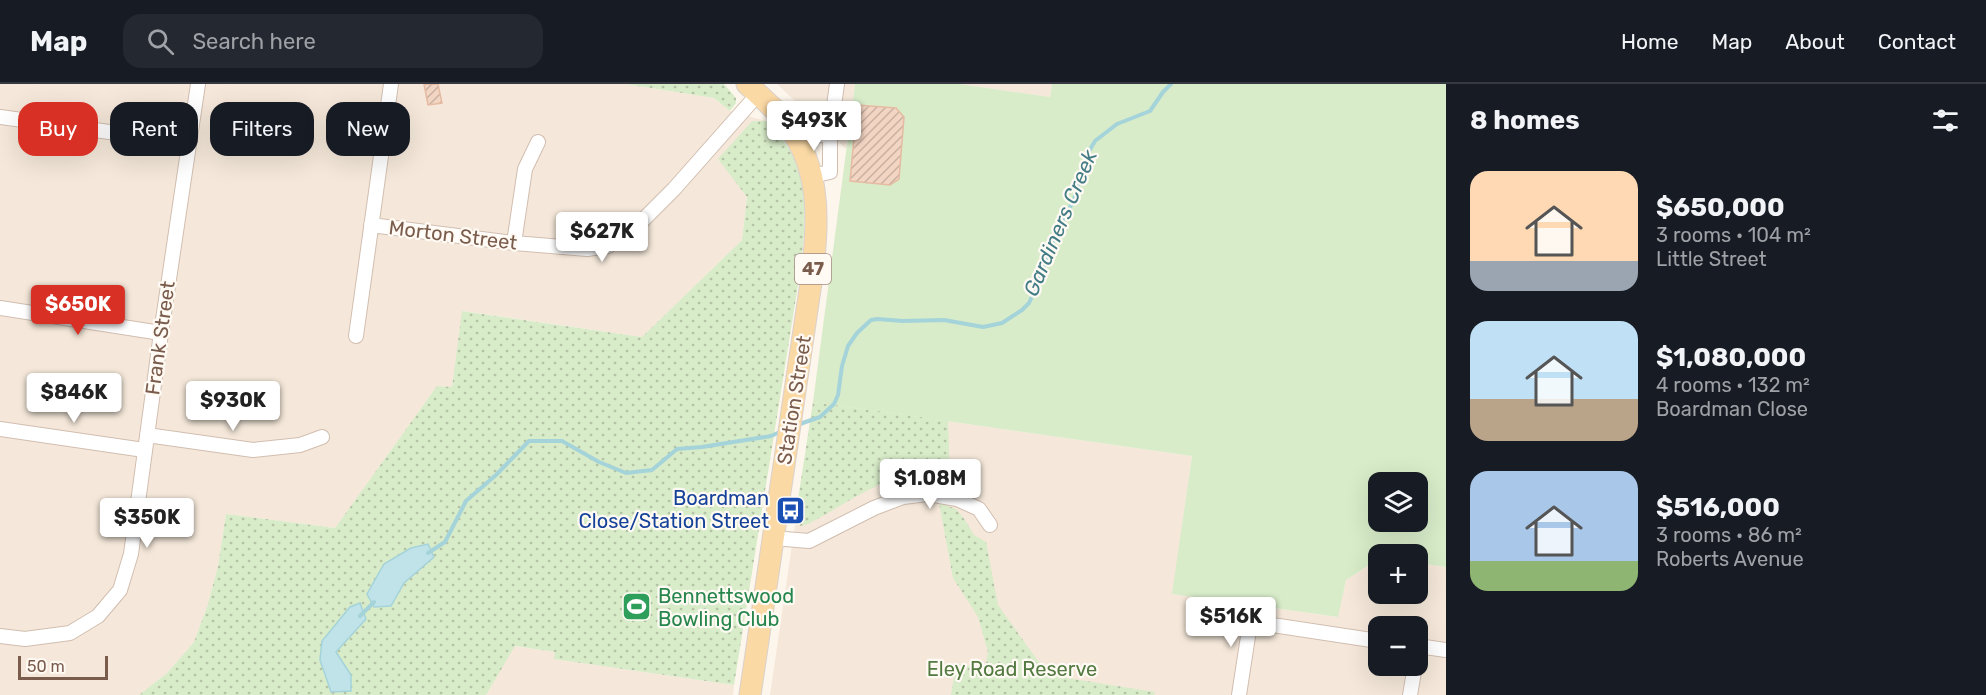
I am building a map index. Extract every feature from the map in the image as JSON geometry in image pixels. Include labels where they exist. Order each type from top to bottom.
[{"type":"main road","name":"Station Street","points":[[750,695],[794,403],[817,234],[817,203],[821,174],[779,114],[753,89]]},
{"type":"street","name":"Frank Street","points":[[195,102],[198,84]]},
{"type":"street","points":[[356,336],[391,84]]},
{"type":"street","name":"Station Street","points":[[821,174],[830,134],[837,84]]},
{"type":"street","name":"Morton Street","points":[[371,225],[514,243],[587,249],[608,246],[631,232],[674,189],[753,89]]},
{"type":"street","points":[[0,117],[110,132]]},
{"type":"street","points":[[796,138],[830,134]]},
{"type":"street","points":[[514,243],[525,169],[538,142]]},
{"type":"street","name":"Frank Street","points":[[0,636],[25,639],[70,633],[98,616],[120,590],[131,554],[160,333],[187,156]]},
{"type":"street","points":[[0,308],[160,333]]},
{"type":"street","points":[[0,429],[144,450]]},
{"type":"street","points":[[147,435],[253,450],[300,445],[322,437]]},
{"type":"street","points":[[773,538],[809,541],[884,504],[903,497],[928,494],[957,499],[979,508],[990,525]]},
{"type":"street","points":[[1239,695],[1249,630],[1259,623],[1368,639]]},
{"type":"street","points":[[1428,648],[1446,650]]},
{"type":"street","points":[[1410,695],[1413,676]]},
{"type":"shaded area","points":[[0,84],[625,84],[714,98],[730,111],[766,121],[752,122],[742,240],[642,337],[463,311],[452,387],[437,386],[335,528],[226,514],[218,566],[208,604],[194,642],[167,673],[139,695],[0,695]]},
{"type":"shaded area","points":[[777,84],[855,84],[846,149]]},
{"type":"shaded area","points":[[960,84],[1052,84],[1050,97]]},
{"type":"shaded area","points":[[813,402],[1192,456],[1173,594],[1337,617],[1346,580],[1368,566],[1368,604],[1428,604],[1428,564],[1446,567],[1446,695],[770,695]]},
{"type":"shaded area","points":[[514,646],[555,652],[555,659],[734,685],[733,695],[486,695]]},
{"type":"green space","points":[[625,84],[724,84],[736,98],[736,103],[730,111],[714,98]]},
{"type":"green space","points":[[855,84],[960,84],[1050,97],[1052,84],[1446,84],[1446,567],[1428,564],[1428,544],[1368,544],[1368,566],[1346,580],[1338,617],[1172,594],[1192,456],[813,402]]},
{"type":"green space","points":[[752,121],[766,121],[790,150],[800,177],[805,217],[802,260],[734,685],[554,659],[555,652],[515,646],[486,695],[139,695],[167,673],[194,642],[208,604],[218,566],[226,514],[335,528],[437,386],[452,387],[462,311],[642,337],[742,240],[747,197],[718,159]]},
{"type":"green space","points":[[813,402],[948,421],[950,475],[928,474],[891,480],[808,524],[800,526],[795,519]]},
{"type":"green space","name":"Eley Road Reserve","points":[[939,503],[956,509],[974,535],[986,542],[998,605],[1048,675],[1155,692],[1154,695],[951,695],[956,664],[985,668],[988,652],[978,617],[953,578]]},
{"type":"water","points":[[428,544],[434,557],[404,583],[391,606],[374,607],[367,594],[384,564],[411,548]]},
{"type":"water","points":[[360,603],[366,619],[336,652],[351,675],[351,691],[331,692],[320,660],[322,641],[350,607]]},
{"type":"building","points":[[424,84],[438,84],[442,103],[428,105]]},
{"type":"building","points":[[857,105],[896,108],[904,117],[899,179],[890,185],[850,181]]},
{"type":"waterway","name":"Gardiners Creek","points":[[797,425],[820,417],[834,404],[848,346],[857,333],[871,320],[944,320],[983,327],[1002,323],[1022,310],[1029,303],[1033,294],[1054,240],[1074,199],[1088,153],[1095,141],[1117,124],[1150,111],[1171,84]]},
{"type":"waterway","name":"Gardiners Creek","points":[[428,553],[445,542],[466,501],[496,475],[529,441],[562,441],[599,462],[626,473],[652,470],[677,449],[771,436],[782,431]]},
{"type":"waterway","name":"Gardiners Creek","points":[[360,616],[374,602]]},
{"type":"place","name":"Boardman Close/Station Street","points":[[790,510]]},
{"type":"place","name":"Bennettswood Bowling Club","points":[[637,607]]}]
